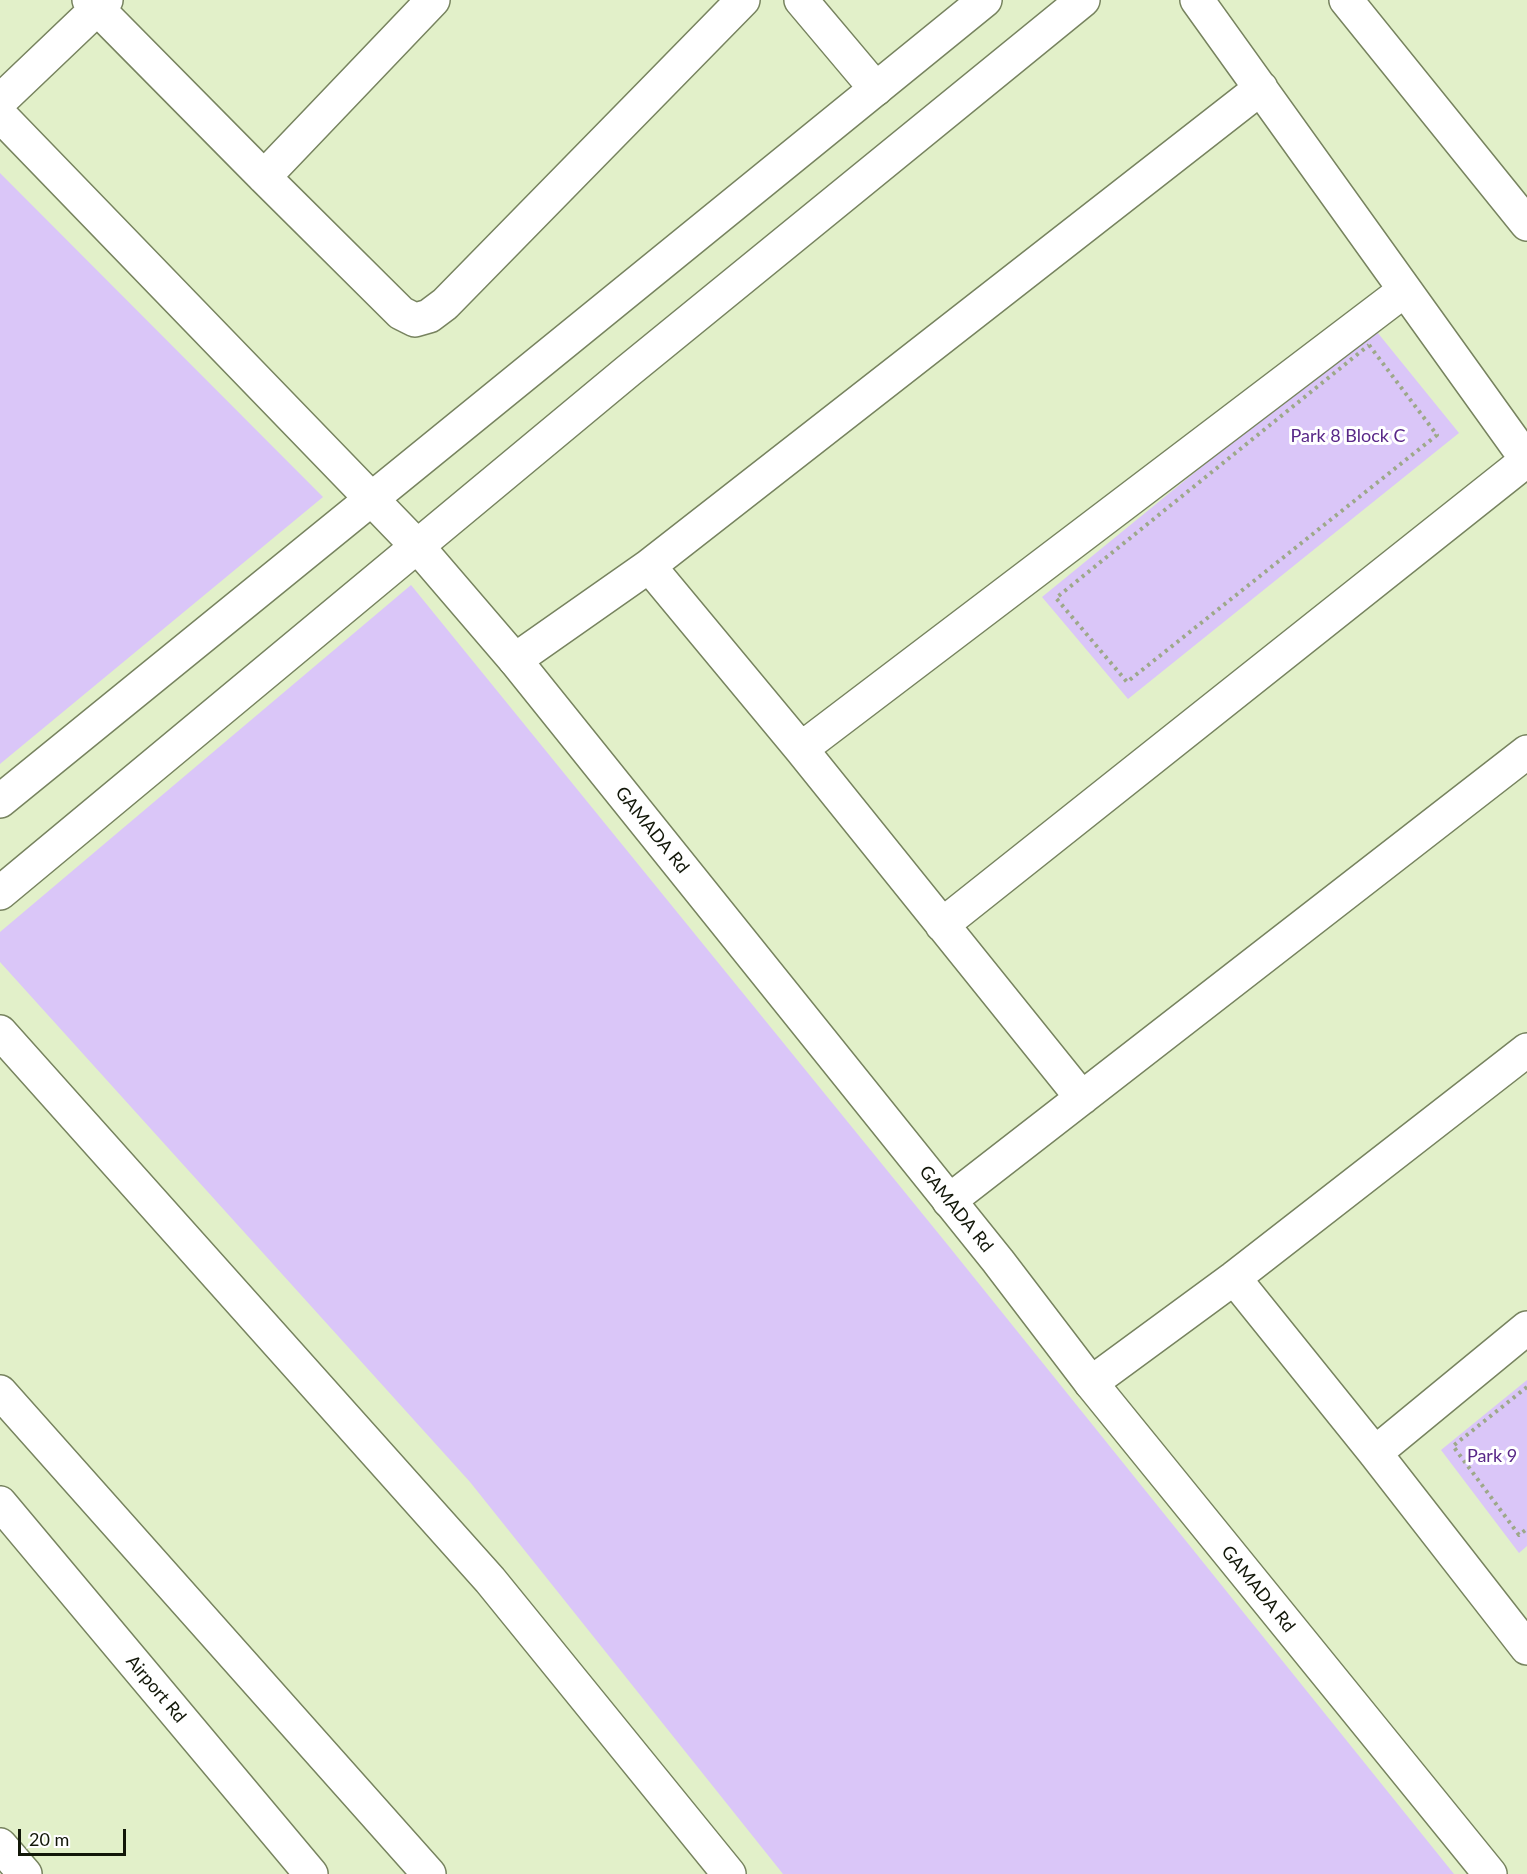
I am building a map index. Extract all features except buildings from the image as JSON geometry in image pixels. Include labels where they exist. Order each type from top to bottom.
[{"type":"street","points":[[264,177],[433,0]]},
{"type":"street","points":[[0,102],[97,3],[264,177],[401,313],[415,320],[429,316],[445,304],[743,0]]},
{"type":"street","points":[[801,0],[876,88]]},
{"type":"street","points":[[0,801],[985,0]]},
{"type":"street","points":[[0,893],[637,363],[1083,0]]},
{"type":"street","points":[[942,925],[1527,460],[1197,0]]},
{"type":"street","points":[[1346,0],[1527,224]]},
{"type":"street","points":[[515,660],[649,566],[1261,88]]},
{"type":"street","name":"GAMADA Rd","points":[[0,116],[418,547],[515,660],[998,1261],[1091,1383],[1490,1874]]},
{"type":"street","points":[[801,749],[1405,290]]},
{"type":"street","points":[[649,566],[801,749],[1082,1098]]},
{"type":"street","points":[[950,1201],[1527,752]]},
{"type":"street","points":[[0,1032],[489,1580],[729,1874]]},
{"type":"street","points":[[1091,1383],[1234,1278],[1527,1050]]},
{"type":"street","points":[[1234,1278],[1522,1633]]},
{"type":"street","points":[[1375,1453],[1527,1328]]},
{"type":"street","points":[[0,1392],[429,1874]]},
{"type":"street","name":"Airport Rd","points":[[0,1503],[311,1874]]},
{"type":"street","points":[[0,1845],[25,1874]]},
{"type":"path","points":[[1369,345],[1437,435],[1127,682],[1056,598],[1369,345]]},
{"type":"path","points":[[1527,1387],[1453,1446],[1519,1535],[1527,1529]]},
{"type":"green space","points":[[0,173],[323,497],[0,764]]},
{"type":"green space","name":"Park 8 Block C","points":[[1373,327],[1459,433],[1128,699],[1042,597]]},
{"type":"green space","points":[[411,585],[947,1244],[1454,1874],[783,1874],[470,1482],[0,962],[0,932]]},
{"type":"green space","name":"Park 9","points":[[1527,1380],[1527,1546],[1519,1553],[1441,1450]]}]
